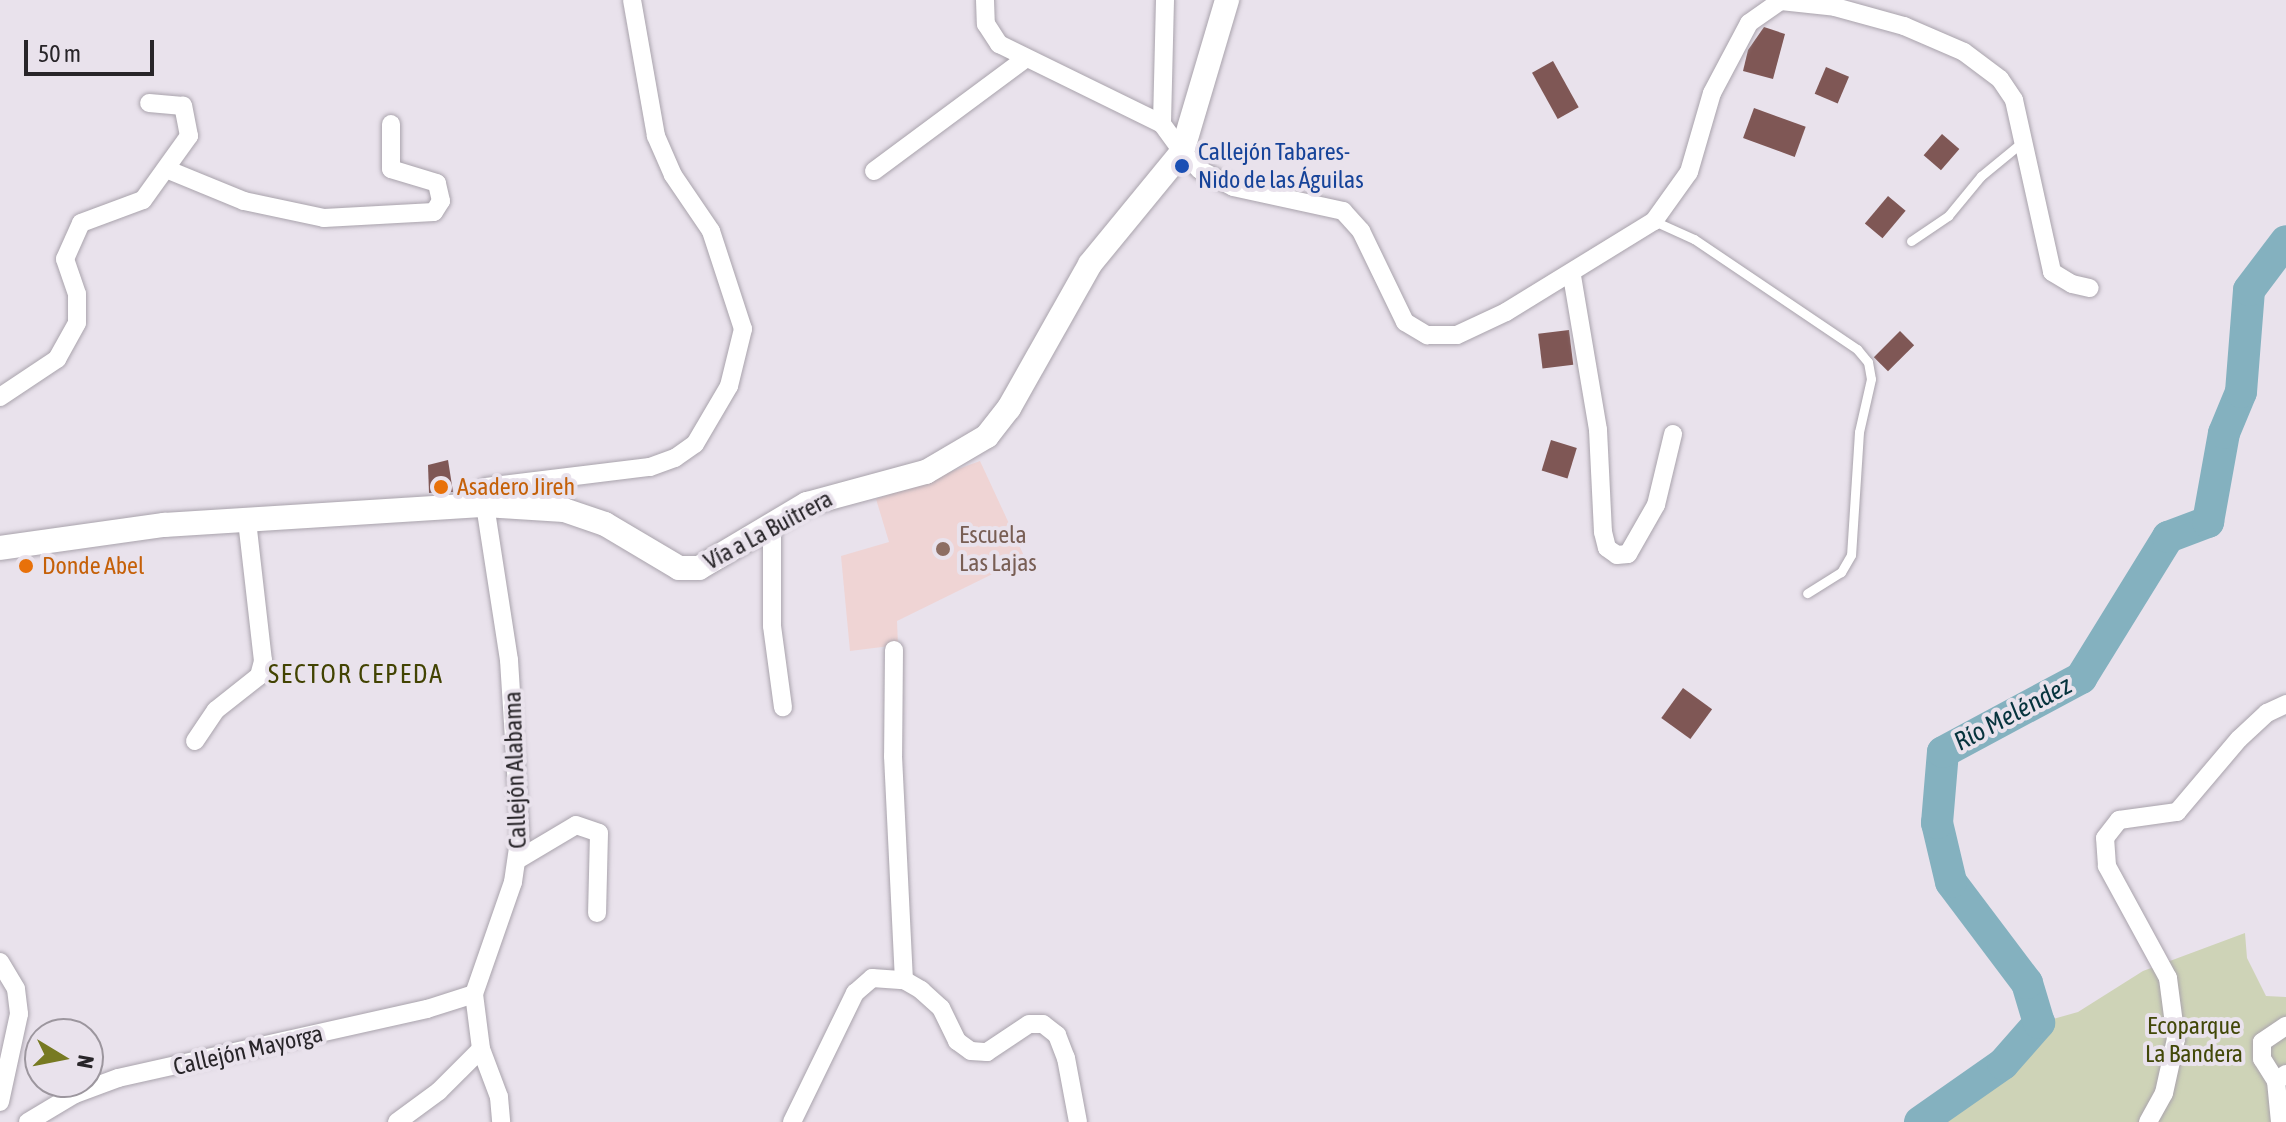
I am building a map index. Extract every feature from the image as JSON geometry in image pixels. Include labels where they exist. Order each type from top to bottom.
[{"type":"street","points":[[449,510],[486,487],[650,467],[675,458],[695,444],[729,386],[743,329],[711,231],[673,175],[656,136],[632,0]]},
{"type":"street","points":[[985,0],[986,24],[999,44],[1162,124],[1182,152],[1200,170],[1233,187],[1343,211],[1361,231],[1405,322],[1427,335],[1457,335],[1572,276],[1654,221],[1689,172],[1712,93],[1749,23],[1781,1],[1835,7],[1904,26],[1964,52],[2000,79],[2014,100],[2020,144],[2052,272],[2072,284],[2090,288]]},
{"type":"street","points":[[1162,124],[1165,0]]},
{"type":"street","name":"Vía a La Buitrera","points":[[0,548],[164,525],[449,510],[485,505],[564,510],[605,524],[679,568],[699,568],[717,561],[807,504],[843,490],[926,472],[987,436],[1009,408],[1090,264],[1182,152],[1227,0]]},
{"type":"street","points":[[874,171],[1025,59]]},
{"type":"street","points":[[0,397],[57,359],[77,323],[77,294],[65,259],[81,223],[143,200],[189,136],[188,111],[177,104],[149,103]]},
{"type":"street","points":[[166,169],[244,201],[324,218],[434,212],[441,201],[437,183],[391,169],[391,124]]},
{"type":"street","points":[[1572,276],[1598,430],[1603,532],[1607,548],[1617,555],[1628,554],[1656,505],[1673,434]]},
{"type":"street","name":"Callejón Alabama","points":[[485,505],[509,660],[519,859],[474,994],[481,1049],[499,1097],[501,1122]]},
{"type":"street","points":[[195,741],[216,710],[259,676],[263,661],[247,520]]},
{"type":"street","points":[[772,526],[772,626],[783,707]]},
{"type":"street","points":[[894,650],[893,756],[904,980]]},
{"type":"street","points":[[2148,1122],[2164,1093],[2176,1039],[2168,978],[2107,866],[2105,838],[2119,820],[2177,812],[2239,739],[2267,713],[2286,704]]},
{"type":"street","points":[[519,859],[576,825],[599,833],[603,849],[597,913]]},
{"type":"street","points":[[0,962],[16,989],[19,1014],[0,1102]]},
{"type":"street","points":[[792,1122],[855,993],[872,978],[904,980],[941,1008],[957,1041],[971,1051],[1004,1045],[1029,1024],[1043,1024],[1057,1035],[1078,1122]]},
{"type":"street","name":"Callejón Mayorga","points":[[28,1122],[75,1094],[118,1078],[427,1009],[474,994]]},
{"type":"street","points":[[2280,1122],[2281,1078],[2262,1059],[2262,1042],[2286,1026]]},
{"type":"street","points":[[397,1122],[439,1091],[481,1049]]},
{"type":"lane","points":[[1911,241],[1948,216],[1981,176],[2020,144]]},
{"type":"lane","points":[[1654,221],[1694,239],[1857,349],[1868,362],[1871,379],[1859,432],[1851,555],[1841,572],[1807,593]]},
{"type":"shaded area","name":"Escuela Las Lajas","points":[[980,461],[1025,558],[897,621],[898,645],[850,651],[841,556],[889,542],[876,499]]},
{"type":"green space","name":"Ecoparque La Bandera","points":[[2245,933],[2247,958],[2266,996],[2286,997],[2286,1122],[1920,1122],[2003,1064],[2039,1023],[2078,1012],[2143,971]]},
{"type":"building","points":[[1764,27],[1785,34],[1773,79],[1743,71],[1748,50]]},
{"type":"building","points":[[1553,61],[1579,107],[1558,119],[1532,73]]},
{"type":"building","points":[[1826,67],[1849,77],[1838,103],[1815,94]]},
{"type":"building","points":[[1754,108],[1806,127],[1795,157],[1743,138]]},
{"type":"building","points":[[1942,134],[1959,149],[1941,170],[1924,155]]},
{"type":"building","points":[[1888,196],[1906,211],[1882,238],[1865,224]]},
{"type":"building","points":[[1569,330],[1573,365],[1542,369],[1538,334]]},
{"type":"building","points":[[1900,331],[1914,345],[1888,371],[1874,357]]},
{"type":"building","points":[[1551,440],[1577,448],[1567,478],[1542,471]]},
{"type":"building","name":"Asadero Jireh","points":[[448,460],[453,492],[429,493],[428,465]]},
{"type":"building","points":[[1683,688],[1712,709],[1690,739],[1661,718]]},
{"type":"waterway","name":"Río Meléndez","points":[[1920,1122],[2003,1064],[2039,1023],[2027,983],[1951,882],[1937,823],[1943,752],[2081,678],[2168,537],[2208,522],[2224,433],[2241,392],[2249,290],[2286,241]]},
{"type":"place","name":"Callejón Tabares- Nido de las Águilas","points":[[1182,166]]},
{"type":"place","name":"Asadero Jireh","points":[[441,487]]},
{"type":"place","name":"Escuela Las Lajas","points":[[943,549]]},
{"type":"place","name":"Donde Abel","points":[[26,566]]},
{"type":"district","name":"SECTOR CEPEDA","points":[[356,675]]}]
